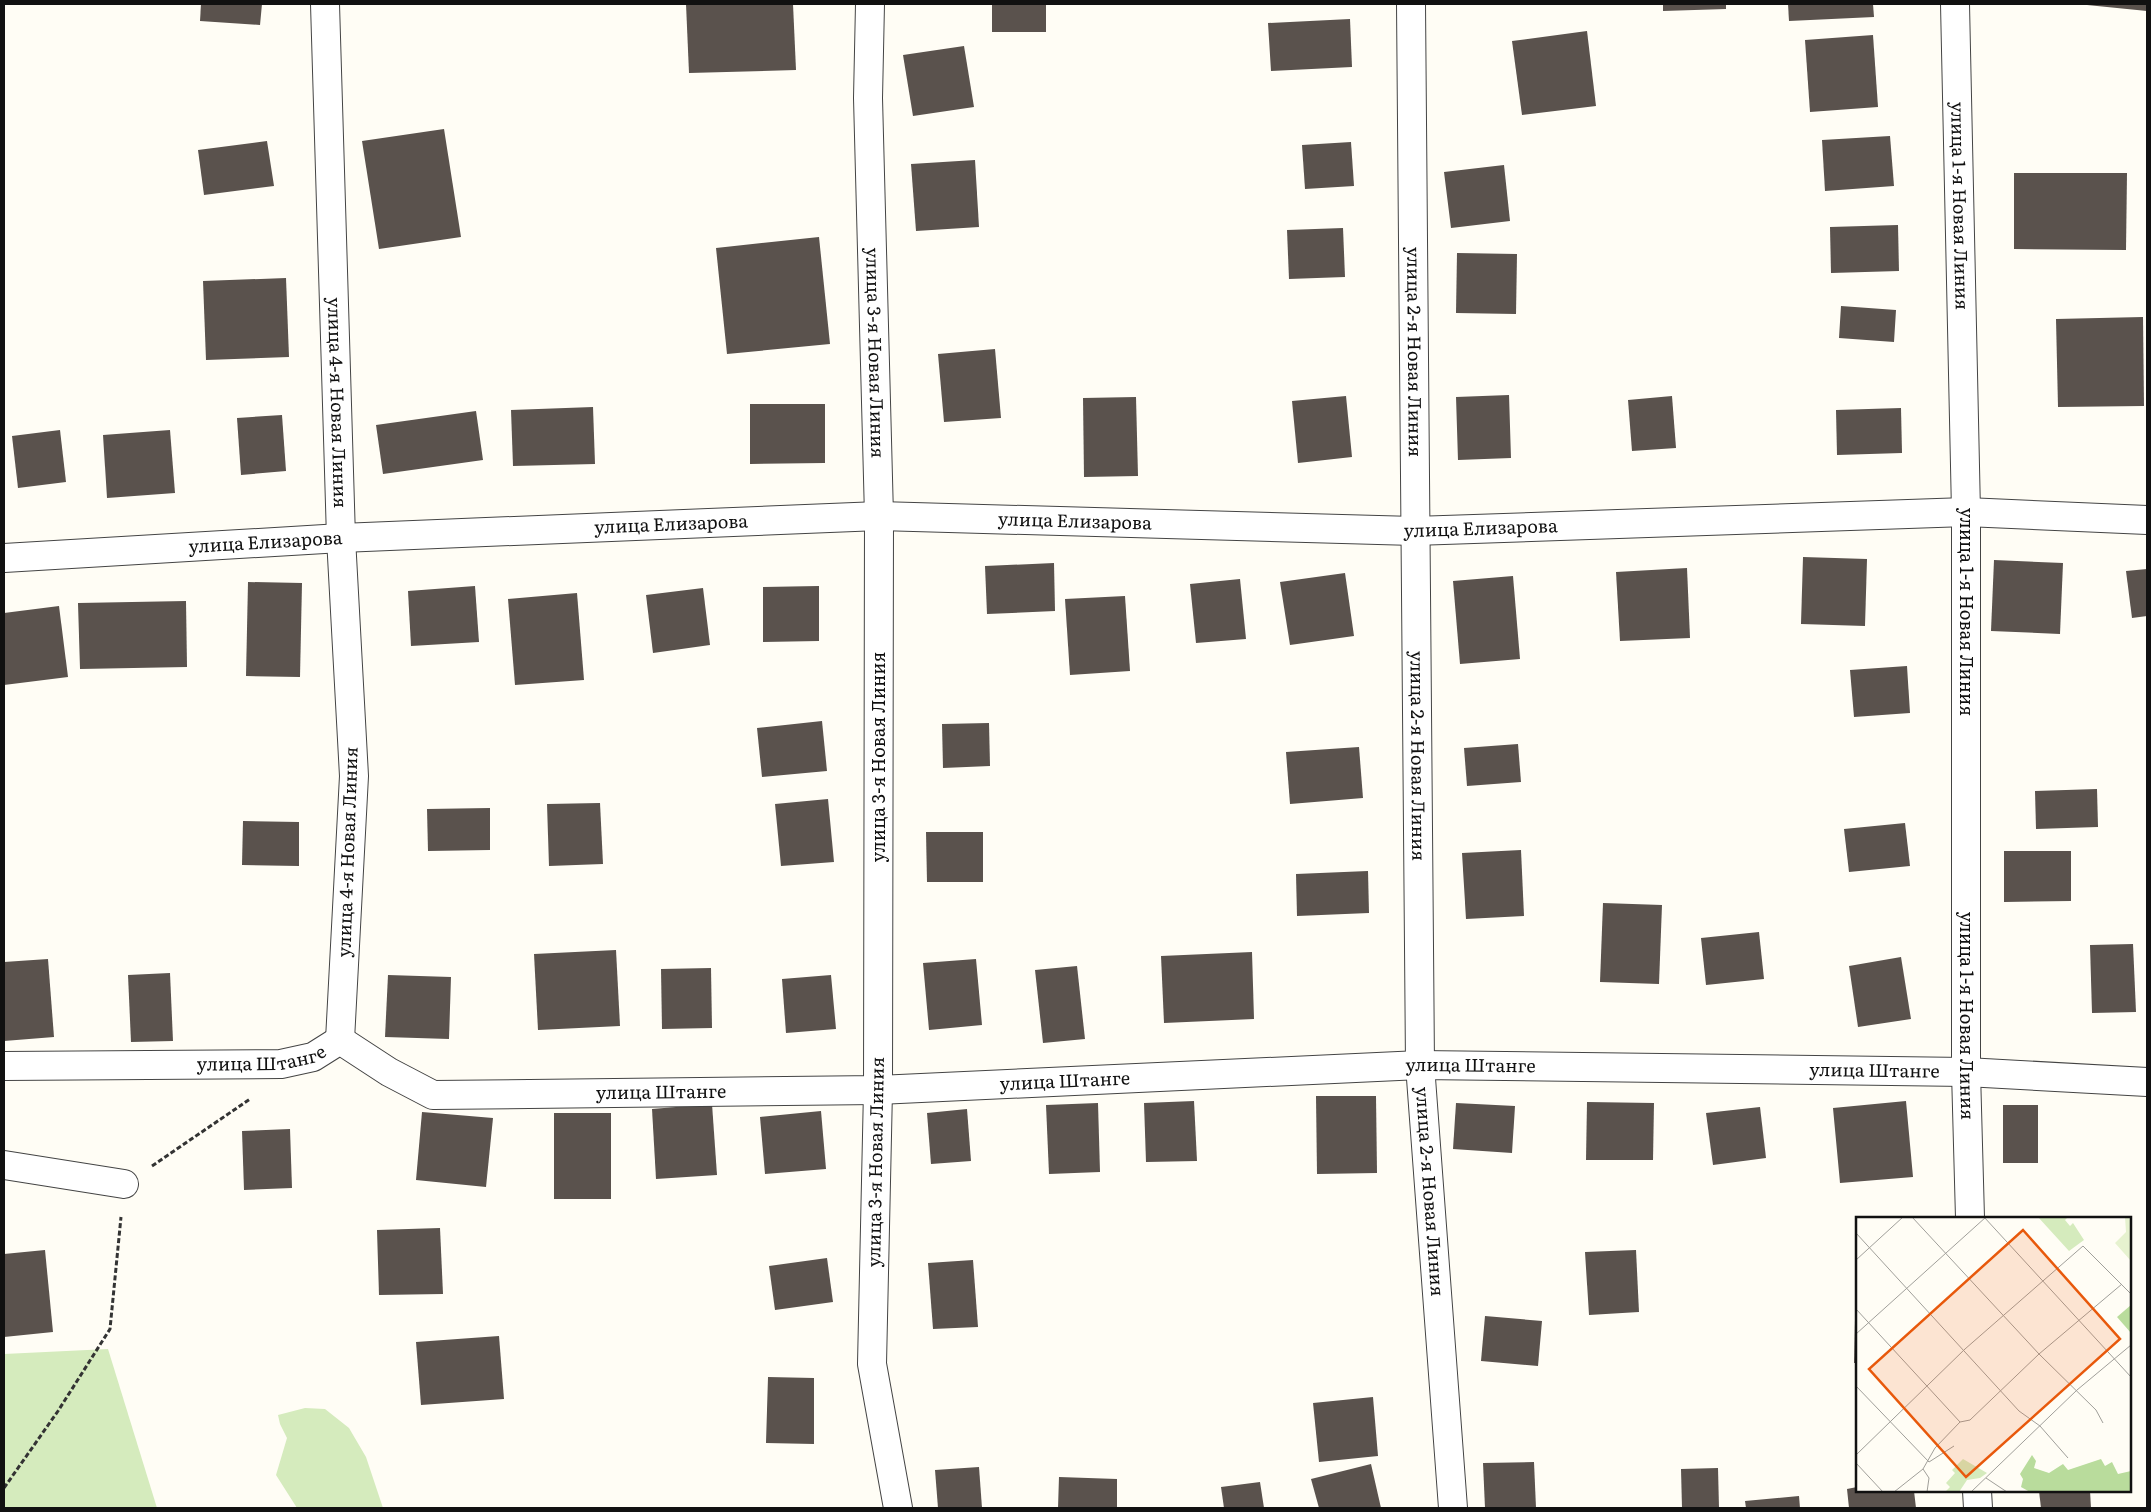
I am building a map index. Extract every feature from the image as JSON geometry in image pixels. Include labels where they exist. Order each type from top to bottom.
[{"type":"street","name":"улица 4-я Новая Линия","points":[[325,4],[341,538],[354,776],[340,1040]]},
{"type":"street","name":"улица 3-я Новая Линия","points":[[870,4],[868,98],[880,516],[878,1090],[872,1364],[898,1508]]},
{"type":"street","name":"улица 2-я Новая Линия","points":[[1410,4],[1420,1065],[1453,1508]]},
{"type":"street","name":"улица 1-я Новая Линия","points":[[1954,4],[1966,512],[1966,1072],[1970,1217]]},
{"type":"street","name":"улица Елизарова","points":[[4,558],[341,538],[880,516],[1414,532],[1966,512],[2147,520]]},
{"type":"street","name":"улица Штанге","points":[[4,1066],[281,1064],[313,1057],[340,1040],[389,1072],[433,1095],[878,1090],[1420,1065],[1966,1072],[2147,1082]]},
{"type":"street","points":[[4,1165],[124,1184]]},
{"type":"street","points":[[1977,1492],[1978,1508]]},
{"type":"path","points":[[4,1488],[58,1411],[110,1329],[124,1184],[255,1096]]},
{"type":"green space","points":[[108,1349],[157,1508],[4,1508],[4,1354]]},
{"type":"green space","points":[[305,1408],[325,1409],[349,1428],[366,1457],[383,1508],[297,1508],[276,1475],[287,1438],[278,1415]]},
{"type":"building","points":[[201,4],[262,4],[260,25],[200,21]]},
{"type":"building","points":[[686,4],[793,4],[796,70],[689,73]]},
{"type":"building","points":[[992,4],[1046,4],[1046,32],[992,32]]},
{"type":"building","points":[[1663,4],[1726,4],[1726,9],[1663,11]]},
{"type":"building","points":[[1788,4],[1873,4],[1874,17],[1789,21]]},
{"type":"building","points":[[2147,4],[2147,11],[2087,5]]},
{"type":"building","points":[[1350,19],[1352,67],[1271,71],[1268,23]]},
{"type":"building","points":[[1587,31],[1596,106],[1522,115],[1512,41]]},
{"type":"building","points":[[1873,35],[1878,107],[1810,112],[1805,40]]},
{"type":"building","points":[[964,46],[974,107],[913,116],[903,55]]},
{"type":"building","points":[[444,129],[461,237],[379,249],[362,141]]},
{"type":"building","points":[[1890,136],[1894,186],[1825,191],[1822,140]]},
{"type":"building","points":[[267,141],[274,186],[204,195],[198,150]]},
{"type":"building","points":[[1351,142],[1354,186],[1305,189],[1302,145]]},
{"type":"building","points":[[975,160],[979,227],[916,231],[911,164]]},
{"type":"building","points":[[1504,165],[1510,221],[1451,228],[1444,172]]},
{"type":"building","points":[[2014,173],[2127,173],[2126,250],[2014,249]]},
{"type":"building","points":[[1898,225],[1899,271],[1831,273],[1830,227]]},
{"type":"building","points":[[1343,228],[1345,277],[1289,279],[1287,230]]},
{"type":"building","points":[[819,237],[830,344],[727,354],[716,248]]},
{"type":"building","points":[[1457,253],[1517,254],[1516,314],[1456,313]]},
{"type":"building","points":[[286,278],[289,357],[206,360],[203,281]]},
{"type":"building","points":[[1841,306],[1896,310],[1894,342],[1839,338]]},
{"type":"building","points":[[2143,317],[2144,406],[2058,407],[2056,319]]},
{"type":"building","points":[[995,349],[1001,418],[944,422],[938,354]]},
{"type":"building","points":[[1509,395],[1511,458],[1458,460],[1456,397]]},
{"type":"building","points":[[1346,396],[1352,457],[1298,463],[1292,401]]},
{"type":"building","points":[[1672,396],[1676,448],[1632,451],[1628,400]]},
{"type":"building","points":[[1136,397],[1138,476],[1084,477],[1083,398]]},
{"type":"building","points":[[750,404],[825,404],[825,463],[750,464]]},
{"type":"building","points":[[593,407],[595,464],[513,466],[511,410]]},
{"type":"building","points":[[1901,408],[1902,453],[1837,455],[1836,410]]},
{"type":"building","points":[[476,411],[483,460],[383,474],[376,425]]},
{"type":"building","points":[[282,415],[286,471],[241,475],[237,418]]},
{"type":"building","points":[[60,430],[66,482],[18,488],[12,436]]},
{"type":"building","points":[[170,430],[175,493],[107,498],[103,435]]},
{"type":"building","points":[[1803,557],[1867,559],[1865,626],[1801,624]]},
{"type":"building","points":[[1994,560],[2063,563],[2060,634],[1991,631]]},
{"type":"building","points":[[1054,563],[1055,611],[987,614],[985,566]]},
{"type":"building","points":[[1687,568],[1690,638],[1620,641],[1616,572]]},
{"type":"building","points":[[2147,569],[2147,616],[2132,618],[2126,571]]},
{"type":"building","points":[[1345,573],[1354,636],[1290,645],[1280,582]]},
{"type":"building","points":[[1513,576],[1520,659],[1460,664],[1453,581]]},
{"type":"building","points":[[1240,579],[1246,639],[1196,643],[1190,584]]},
{"type":"building","points":[[248,582],[302,583],[300,677],[246,676]]},
{"type":"building","points":[[475,586],[479,642],[411,646],[408,591]]},
{"type":"building","points":[[819,586],[819,641],[763,642],[763,587]]},
{"type":"building","points":[[703,588],[710,645],[653,653],[646,595]]},
{"type":"building","points":[[577,593],[584,680],[515,685],[508,599]]},
{"type":"building","points":[[1125,596],[1130,671],[1070,675],[1065,599]]},
{"type":"building","points":[[186,601],[187,667],[80,669],[78,603]]},
{"type":"building","points":[[59,606],[68,677],[4,685],[4,613]]},
{"type":"building","points":[[1907,666],[1910,713],[1854,717],[1850,670]]},
{"type":"building","points":[[822,721],[827,771],[762,777],[757,728]]},
{"type":"building","points":[[989,723],[990,766],[943,768],[942,724]]},
{"type":"building","points":[[1518,744],[1521,782],[1467,786],[1464,748]]},
{"type":"building","points":[[1359,747],[1363,798],[1290,804],[1286,752]]},
{"type":"building","points":[[2097,789],[2098,827],[2036,829],[2035,791]]},
{"type":"building","points":[[828,799],[834,862],[781,866],[775,804]]},
{"type":"building","points":[[600,803],[603,864],[549,866],[547,804]]},
{"type":"building","points":[[490,808],[490,850],[428,851],[427,809]]},
{"type":"building","points":[[243,821],[299,822],[299,866],[242,865]]},
{"type":"building","points":[[1905,823],[1910,866],[1849,872],[1844,829]]},
{"type":"building","points":[[926,832],[983,832],[983,882],[927,882]]},
{"type":"building","points":[[1521,850],[1524,916],[1466,919],[1462,853]]},
{"type":"building","points":[[2004,851],[2071,851],[2071,901],[2004,902]]},
{"type":"building","points":[[1368,871],[1369,913],[1297,916],[1296,874]]},
{"type":"building","points":[[1603,903],[1662,905],[1659,984],[1600,982]]},
{"type":"building","points":[[1759,932],[1764,979],[1706,985],[1701,938]]},
{"type":"building","points":[[2133,944],[2136,1012],[2092,1013],[2090,945]]},
{"type":"building","points":[[616,950],[620,1026],[538,1030],[534,954]]},
{"type":"building","points":[[1252,952],[1254,1019],[1164,1023],[1161,956]]},
{"type":"building","points":[[1901,957],[1911,1019],[1858,1027],[1849,966]]},
{"type":"building","points":[[48,959],[54,1037],[4,1041],[4,962]]},
{"type":"building","points":[[976,959],[982,1025],[929,1030],[923,963]]},
{"type":"building","points":[[1077,966],[1085,1039],[1043,1043],[1035,970]]},
{"type":"building","points":[[711,968],[712,1028],[662,1029],[661,969]]},
{"type":"building","points":[[170,973],[173,1041],[131,1042],[128,975]]},
{"type":"building","points":[[388,975],[451,977],[449,1039],[385,1037]]},
{"type":"building","points":[[831,975],[836,1029],[786,1033],[782,979]]},
{"type":"building","points":[[1316,1096],[1376,1096],[1377,1173],[1317,1174]]},
{"type":"building","points":[[1194,1101],[1197,1161],[1146,1162],[1144,1103]]},
{"type":"building","points":[[1906,1101],[1913,1177],[1840,1183],[1833,1108]]},
{"type":"building","points":[[1587,1102],[1654,1103],[1653,1160],[1586,1160]]},
{"type":"building","points":[[1098,1103],[1100,1172],[1049,1174],[1046,1105]]},
{"type":"building","points":[[1456,1103],[1515,1106],[1512,1153],[1453,1149]]},
{"type":"building","points":[[712,1104],[717,1175],[656,1179],[652,1109]]},
{"type":"building","points":[[2003,1105],[2038,1105],[2038,1163],[2003,1163]]},
{"type":"building","points":[[1760,1107],[1766,1158],[1713,1165],[1706,1113]]},
{"type":"building","points":[[967,1109],[971,1161],[931,1164],[927,1113]]},
{"type":"building","points":[[821,1111],[826,1169],[765,1174],[760,1117]]},
{"type":"building","points":[[422,1112],[493,1118],[486,1187],[416,1180]]},
{"type":"building","points":[[554,1113],[611,1113],[611,1199],[554,1199]]},
{"type":"building","points":[[290,1129],[292,1188],[244,1190],[242,1131]]},
{"type":"building","points":[[440,1228],[443,1294],[379,1295],[377,1230]]},
{"type":"building","points":[[45,1250],[53,1332],[4,1337],[4,1254]]},
{"type":"building","points":[[1636,1250],[1639,1312],[1589,1315],[1585,1252]]},
{"type":"building","points":[[827,1258],[833,1302],[775,1310],[769,1266]]},
{"type":"building","points":[[973,1260],[978,1327],[933,1329],[928,1263]]},
{"type":"building","points":[[1485,1316],[1542,1321],[1538,1366],[1481,1361]]},
{"type":"building","points":[[1855,1320],[1856,1320],[1856,1363],[1854,1363]]},
{"type":"building","points":[[499,1336],[504,1399],[421,1405],[416,1342]]},
{"type":"building","points":[[768,1377],[814,1378],[814,1444],[766,1443]]},
{"type":"building","points":[[1373,1397],[1378,1456],[1319,1462],[1313,1403]]},
{"type":"building","points":[[1534,1462],[1536,1508],[1485,1508],[1483,1463]]},
{"type":"building","points":[[1371,1464],[1381,1508],[1319,1508],[1311,1479]]},
{"type":"building","points":[[979,1467],[982,1508],[938,1508],[935,1470]]},
{"type":"building","points":[[1718,1468],[1719,1508],[1682,1508],[1681,1469]]},
{"type":"building","points":[[1059,1477],[1117,1479],[1117,1508],[1058,1508]]},
{"type":"building","points":[[1260,1482],[1264,1508],[1224,1508],[1221,1487]]},
{"type":"building","points":[[1856,1487],[1856,1492],[1914,1492],[1916,1508],[1849,1508],[1847,1489]]},
{"type":"building","points":[[2039,1492],[2090,1492],[2091,1508],[2041,1508]]},
{"type":"building","points":[[1799,1496],[1800,1508],[1746,1508],[1745,1501]]}]
